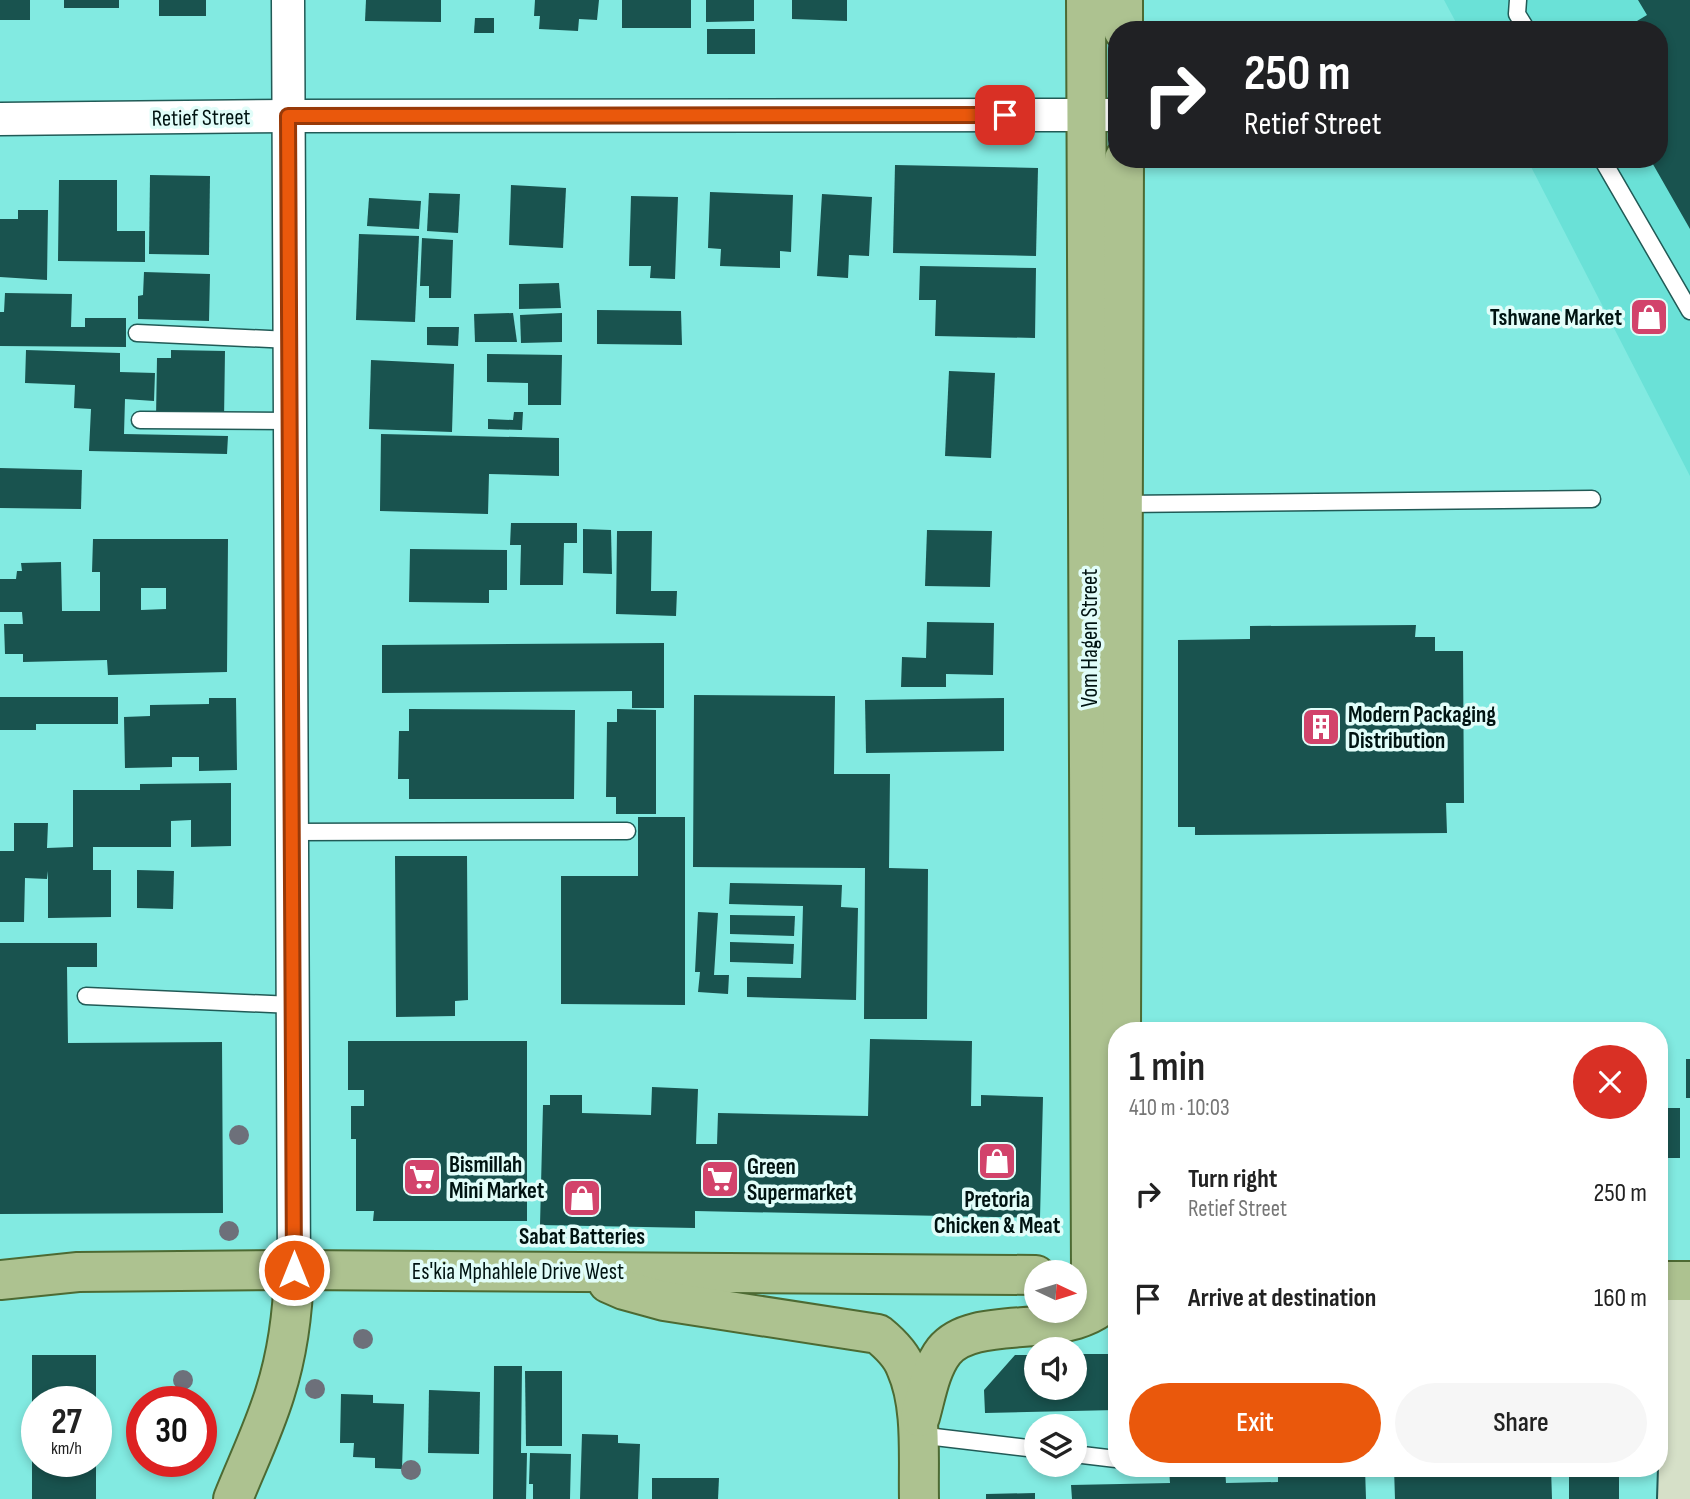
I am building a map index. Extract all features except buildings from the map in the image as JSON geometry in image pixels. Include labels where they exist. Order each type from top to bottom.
[{"type":"main road","name":"Vom Hagen Street","points":[[1086,0],[1102,115],[1100,1279]]},
{"type":"main road","points":[[1123,0],[1123,21]]},
{"type":"main road","name":"Vom Hagen Street","points":[[1121,1022],[1124,168]]},
{"type":"main road","points":[[233,1499],[275,1395],[286,1354],[293,1317],[294,1270]]},
{"type":"main road","name":"Es'kia Mphahlele Drive West","points":[[0,1280],[78,1272],[294,1270],[1024,1275]]},
{"type":"main road","points":[[589,1272],[624,1290],[664,1301],[866,1330],[878,1334],[898,1353],[906,1366],[918,1429],[919,1499]]},
{"type":"main road","points":[[918,1429],[937,1361],[946,1348],[957,1340],[976,1333],[1062,1323],[1089,1314],[1103,1305],[1100,1279]]},
{"type":"main road","points":[[1677,1281],[1677,1499]]},
{"type":"street","points":[[288,0],[294,1270]]},
{"type":"street","name":"Retief Street","points":[[0,119],[1102,115]]},
{"type":"lane","points":[[1518,0],[1517,14],[1521,21]]},
{"type":"lane","points":[[1607,168],[1690,311]]},
{"type":"lane","points":[[137,333],[290,340]]},
{"type":"lane","points":[[140,420],[290,421]]},
{"type":"lane","points":[[1123,504],[1592,499]]},
{"type":"lane","points":[[292,832],[627,831]]},
{"type":"lane","points":[[86,996],[293,1005]]},
{"type":"lane","points":[[918,1429],[1024,1447]]},
{"type":"lane","points":[[1087,1456],[1108,1458]]},
{"type":"shaded area","name":"Tshwane Market","points":[[1444,0],[1690,0],[1690,476],[1532,168],[1668,168],[1668,21],[1455,21]]},
{"type":"place","name":"Tshwane Market","points":[[1649,317]]},
{"type":"place","name":"Modern Packaging Distribution","points":[[1321,727]]},
{"type":"place","name":"Pretoria Chicken & Meat","points":[[997,1161]]},
{"type":"place","name":"Bismillah Mini Market","points":[[422,1177]]},
{"type":"place","name":"Green Supermarket","points":[[720,1179]]},
{"type":"place","name":"Sabat Batteries","points":[[582,1198]]},
{"type":"route","points":[[294,1270],[288,116],[1005,115]]}]
